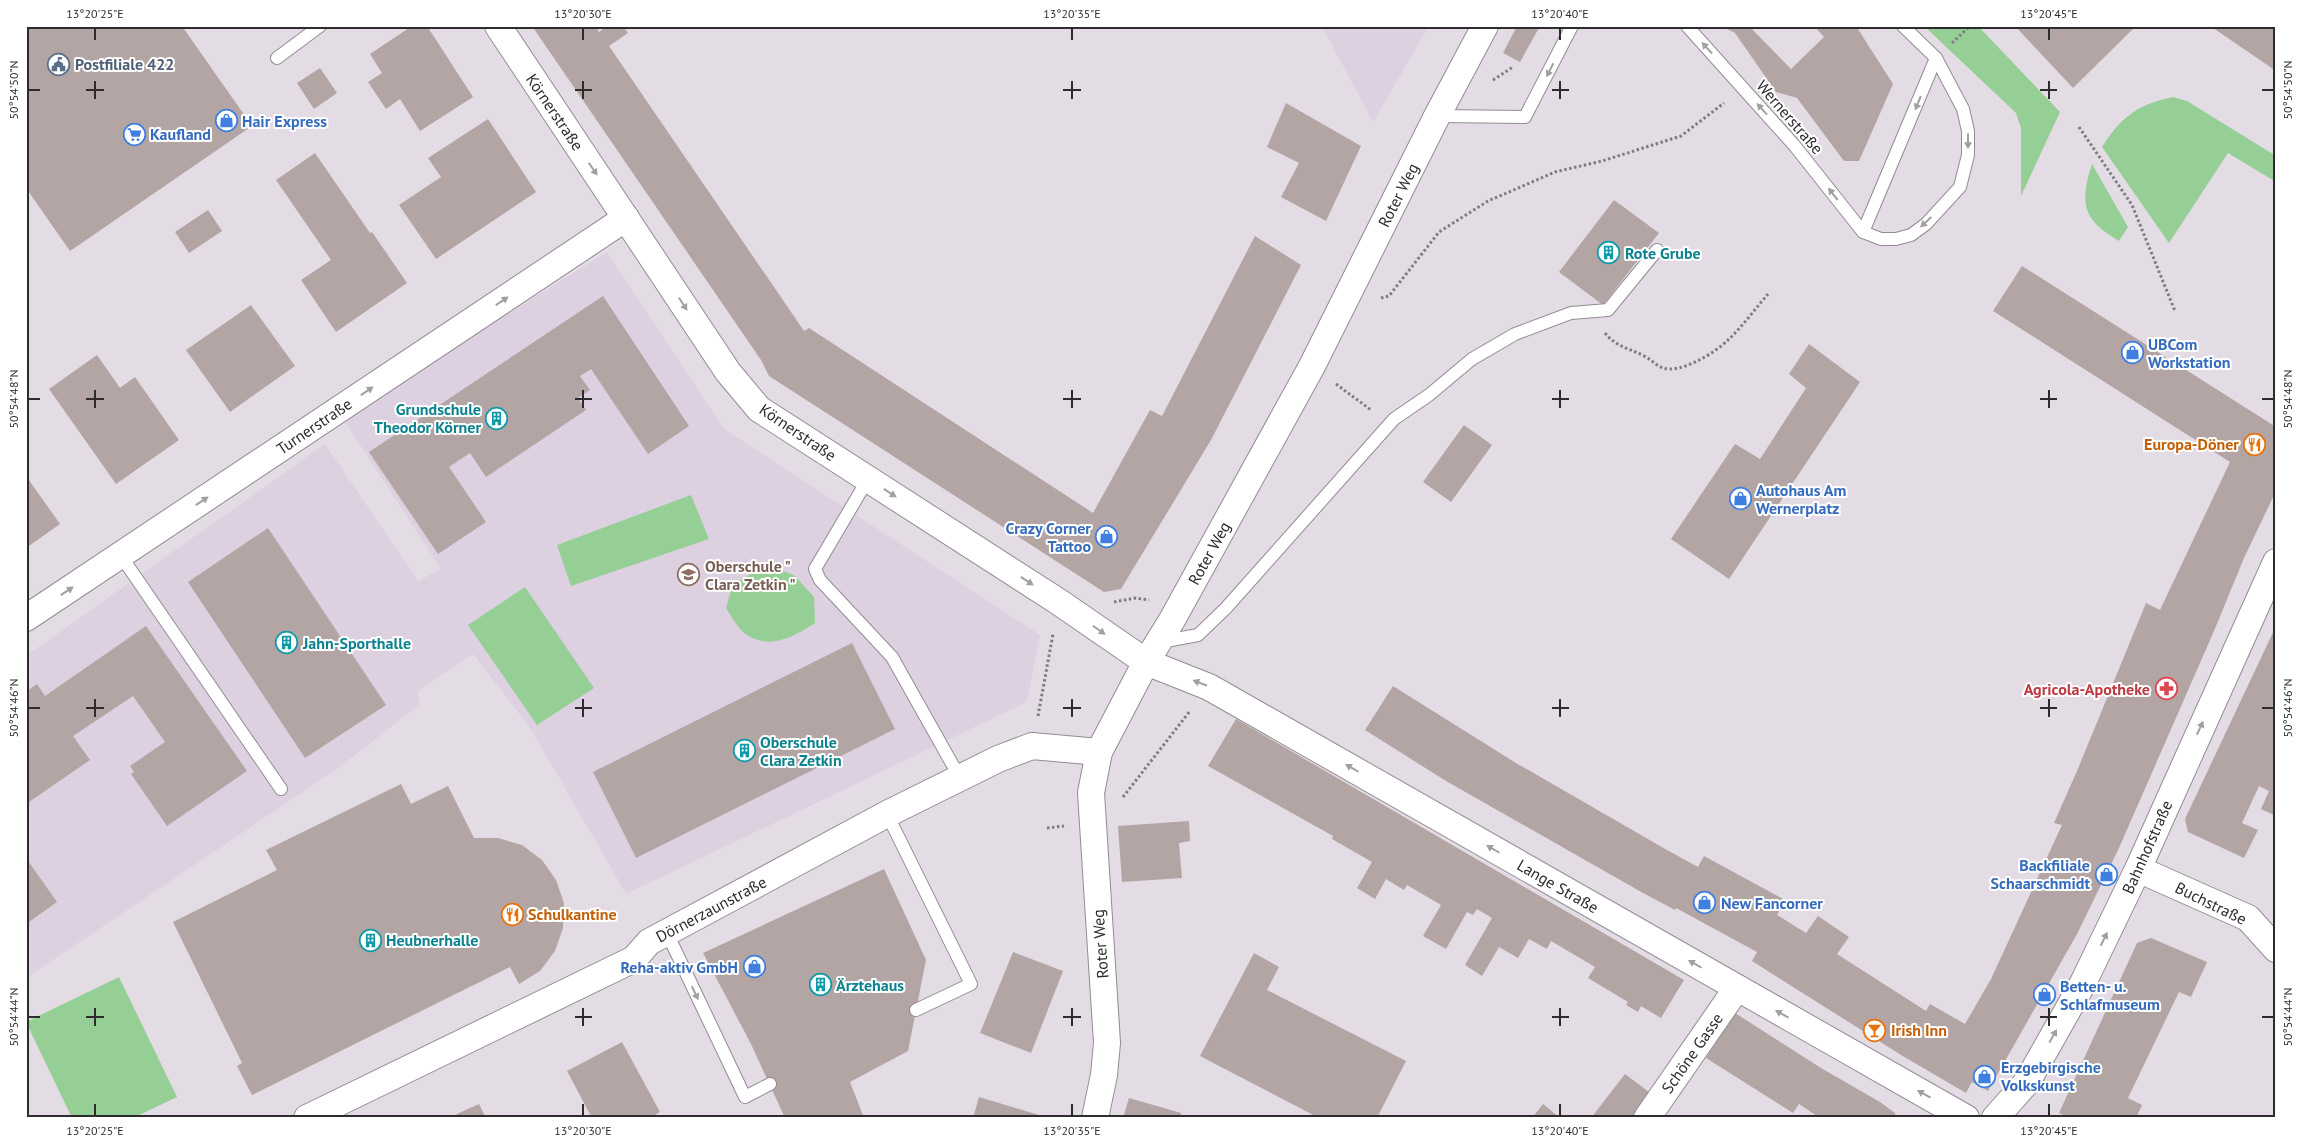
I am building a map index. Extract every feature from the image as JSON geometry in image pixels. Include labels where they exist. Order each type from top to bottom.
[{"type":"street","name":"Körnerstraße","points":[[498,26],[728,372],[759,409],[1059,602],[1152,652]]},
{"type":"street","name":"Roter Weg","points":[[1096,1118],[1104,1075],[1106,1030],[1091,792],[1099,752],[1152,652],[1312,366],[1437,116],[1485,26]]},
{"type":"street","name":"Turnerstraße","points":[[26,618],[626,218]]},
{"type":"street","name":"Bahnhofstraße","points":[[1995,1118],[2027,1082],[2083,983],[2138,869],[2276,562]]},
{"type":"street","name":"Lange Straße","points":[[1152,652],[1209,687],[1966,1118]]},
{"type":"street","name":"Dörnerzaunstraße","points":[[308,1118],[634,959],[649,942],[887,814],[998,759],[1032,746],[1099,752]]},
{"type":"street","name":"Buchstraße","points":[[2138,869],[2248,918],[2276,949]]},
{"type":"street","name":"Schöne Gasse","points":[[1646,1118],[1737,988]]},
{"type":"lane","points":[[277,58],[320,26]]},
{"type":"lane","points":[[1437,116],[1525,117],[1572,26]]},
{"type":"lane","name":"Wernerstraße","points":[[1687,26],[1794,145],[1863,232]]},
{"type":"lane","points":[[1903,26],[1936,58],[1963,109],[1968,131],[1968,155],[1960,187],[1926,224],[1911,235],[1896,239],[1880,239],[1863,232],[1936,58]]},
{"type":"lane","points":[[1152,652],[1198,634],[1226,608],[1390,424],[1429,395],[1472,359],[1516,334],[1571,313],[1608,310],[1656,250]]},
{"type":"lane","points":[[868,479],[815,570],[820,580],[892,657],[960,778]]},
{"type":"lane","points":[[121,556],[281,789]]},
{"type":"lane","points":[[887,814],[971,984],[916,1010]]},
{"type":"lane","points":[[667,933],[745,1097],[770,1084]]},
{"type":"path","points":[[1341,308],[1388,296],[1439,232],[1488,201],[1554,172],[1602,161],[1681,136],[1743,88]]},
{"type":"path","points":[[2079,127],[2132,205],[2175,311]]},
{"type":"path","points":[[1587,311],[1610,341],[1624,349],[1645,356],[1665,369],[1682,367],[1709,354],[1728,341],[1768,294]]},
{"type":"path","points":[[1336,383],[1390,424]]},
{"type":"path","points":[[1092,823],[1119,802],[1209,687]]},
{"type":"shaded area","points":[[1322,26],[1429,26],[1373,122]]},
{"type":"shaded area","name":"Oberschule \" Clara Zetkin \"","points":[[607,252],[724,429],[1040,635],[1027,702],[626,894],[531,729],[473,654],[418,691],[419,705],[337,769],[26,978],[26,656],[325,444],[418,581],[441,569],[342,417]]},
{"type":"green space","points":[[1924,26],[1978,26],[2060,112],[2021,196],[2021,128],[2016,113]]},
{"type":"green space","points":[[2173,97],[2187,101],[2276,156],[2276,182],[2228,153],[2169,243],[2102,147],[2116,128],[2132,113],[2150,104]]},
{"type":"green space","points":[[2092,164],[2128,227],[2119,241],[2098,226],[2087,210],[2086,190]]},
{"type":"green space","points":[[691,495],[709,539],[571,586],[557,545]]},
{"type":"green space","points":[[772,566],[795,576],[814,597],[815,623],[788,638],[770,642],[760,641],[742,631],[726,608],[733,584],[753,573]]},
{"type":"green space","points":[[525,587],[594,688],[537,725],[468,625]]},
{"type":"green space","points":[[119,977],[177,1097],[133,1118],[72,1118],[26,1022]]},
{"type":"building","name":"Kaufland","points":[[26,26],[182,26],[252,126],[70,251],[26,188]]},
{"type":"building","points":[[412,26],[427,26],[473,97],[420,131],[400,99],[386,109],[368,82],[382,73],[370,54]]},
{"type":"building","points":[[532,26],[595,26],[599,32],[607,26],[623,26],[628,33],[609,46],[804,331],[809,328],[1093,513],[1150,410],[1162,416],[1255,236],[1301,265],[1211,440],[1121,589],[1104,592],[769,376],[761,360]]},
{"type":"building","points":[[1517,26],[1540,26],[1520,62],[1503,53]]},
{"type":"building","points":[[1721,26],[1749,26],[1791,69],[1824,37],[1814,26],[1856,26],[1893,84],[1859,161],[1844,161],[1797,98],[1776,92],[1735,33]]},
{"type":"building","points":[[2015,26],[2136,26],[2073,88]]},
{"type":"building","points":[[2210,26],[2276,26],[2276,71],[2216,30]]},
{"type":"building","points":[[320,68],[337,93],[314,109],[297,83]]},
{"type":"building","points":[[1286,103],[1361,146],[1326,221],[1281,197],[1299,163],[1267,147]]},
{"type":"building","points":[[488,119],[536,192],[436,259],[399,205],[441,177],[428,158]]},
{"type":"building","points":[[315,153],[407,283],[336,332],[301,280],[331,260],[276,180]]},
{"type":"building","name":"Rote Grube","points":[[1614,200],[1659,233],[1603,305],[1559,272]]},
{"type":"building","points":[[208,210],[222,231],[189,253],[175,232]]},
{"type":"building","points":[[2022,266],[2276,427],[2276,491],[2244,558],[2119,848],[2077,934],[1988,1091],[1972,1082],[1966,1093],[1901,1055],[1752,961],[1757,952],[1676,908],[1675,910],[1643,893],[1446,781],[1365,730],[1393,686],[1516,763],[1698,867],[1704,856],[1785,900],[1777,915],[1806,933],[1818,916],[1849,937],[1837,954],[1926,1011],[1930,1004],[1965,1024],[1991,979],[2062,825],[2054,823],[2146,603],[2160,610],[2230,462],[1993,311]]},
{"type":"building","name":"Grundschule Theodor Körner","points":[[603,296],[689,426],[648,454],[591,369],[580,376],[590,390],[578,398],[586,410],[486,477],[470,453],[449,467],[486,522],[438,554],[369,452]]},
{"type":"building","points":[[251,305],[295,366],[230,412],[186,350]]},
{"type":"building","name":"Autohaus Am Wernerplatz","points":[[1809,344],[1860,382],[1729,579],[1671,539],[1735,444],[1760,459],[1806,388],[1789,374]]},
{"type":"building","points":[[97,355],[120,388],[135,377],[179,440],[116,484],[49,389]]},
{"type":"building","points":[[1464,425],[1492,445],[1451,502],[1423,482]]},
{"type":"building","points":[[26,476],[60,524],[26,548]]},
{"type":"building","name":"Jahn-Sporthalle","points":[[268,528],[386,705],[305,758],[188,582]]},
{"type":"building","points":[[146,626],[247,771],[167,826],[131,774],[134,772],[130,766],[165,742],[133,696],[73,736],[90,760],[26,804],[26,692],[37,684],[45,696]]},
{"type":"building","points":[[2276,626],[2276,816],[2261,809],[2269,791],[2259,786],[2242,823],[2258,830],[2244,858],[2188,832],[2185,819]]},
{"type":"building","name":"Oberschule Clara Zetkin","points":[[852,643],[895,729],[636,858],[593,772]]},
{"type":"building","points":[[1236,719],[1684,980],[1661,1018],[1641,1006],[1638,1012],[1626,1005],[1628,1002],[1588,978],[1595,967],[1551,941],[1547,949],[1529,939],[1518,958],[1499,947],[1482,976],[1465,965],[1492,918],[1477,909],[1473,915],[1467,912],[1446,949],[1423,936],[1441,905],[1407,885],[1404,890],[1386,879],[1375,899],[1357,888],[1372,862],[1332,839],[1333,836],[1208,766]]},
{"type":"building","name":"Heubnerhalle","points":[[401,784],[411,804],[448,786],[474,838],[498,838],[522,845],[542,860],[556,880],[564,903],[563,928],[555,951],[540,971],[519,984],[510,967],[252,1095],[237,1066],[242,1063],[173,922],[277,870],[266,850]]},
{"type":"building","points":[[1189,821],[1190,841],[1179,843],[1182,878],[1122,882],[1118,826]]},
{"type":"building","points":[[26,858],[57,902],[26,924]]},
{"type":"building","name":"Ärztehaus","points":[[884,869],[926,960],[908,1051],[850,1082],[864,1118],[785,1118],[751,1044],[703,953]]},
{"type":"building","points":[[2151,938],[2207,962],[2191,997],[2179,992],[2128,1098],[2142,1105],[2136,1118],[2069,1118],[2059,1113],[2137,943]]},
{"type":"building","points":[[1013,952],[1063,971],[1031,1053],[980,1033]]},
{"type":"building","points":[[1254,953],[1279,967],[1267,990],[1406,1061],[1377,1118],[1319,1118],[1200,1056]]},
{"type":"building","points":[[1735,1013],[1821,1068],[1880,1102],[1895,1113],[1896,1118],[1820,1118],[1799,1104],[1793,1113],[1706,1058]]},
{"type":"building","points":[[622,1042],[660,1112],[650,1118],[592,1118],[567,1071]]},
{"type":"building","points":[[1625,1074],[1653,1095],[1635,1118],[1591,1118]]},
{"type":"building","points":[[979,1097],[1039,1115],[1039,1118],[973,1118]]},
{"type":"building","points":[[1129,1098],[1181,1113],[1180,1118],[1123,1118]]},
{"type":"building","points":[[479,1104],[486,1118],[451,1118],[459,1113]]},
{"type":"building","points":[[1543,1104],[1560,1118],[1532,1118]]},
{"type":"place","name":"Postfiliale 422","points":[[59,64]]},
{"type":"place","name":"Hair Express","points":[[226,121]]},
{"type":"place","name":"Kaufland","points":[[134,134]]},
{"type":"place","name":"Rote Grube","points":[[1609,253]]},
{"type":"place","name":"UBCom Workstation","points":[[2132,353]]},
{"type":"place","name":"Grundschule Theodor Körner","points":[[497,418]]},
{"type":"place","name":"Europa-Döner","points":[[2255,444]]},
{"type":"place","name":"Autohaus Am Wernerplatz","points":[[1740,499]]},
{"type":"place","name":"Crazy Corner Tattoo","points":[[1107,537]]},
{"type":"place","name":"Oberschule \" Clara Zetkin \"","points":[[689,575]]},
{"type":"place","name":"Jahn-Sporthalle","points":[[287,643]]},
{"type":"place","name":"Agricola-Apotheke","points":[[2166,689]]},
{"type":"place","name":"Oberschule Clara Zetkin","points":[[744,751]]},
{"type":"place","name":"Backfiliale Schaarschmidt","points":[[2106,874]]},
{"type":"place","name":"New Fancorner","points":[[1705,903]]},
{"type":"place","name":"Schulkantine","points":[[512,914]]},
{"type":"place","name":"Heubnerhalle","points":[[370,940]]},
{"type":"place","name":"Reha-aktiv GmbH","points":[[754,967]]},
{"type":"place","name":"Ärztehaus","points":[[820,985]]},
{"type":"place","name":"Betten- u. Schlafmuseum","points":[[2044,995]]},
{"type":"place","name":"Irish Inn","points":[[1875,1030]]},
{"type":"place","name":"Erzgebirgische Volkskunst","points":[[1985,1076]]}]
